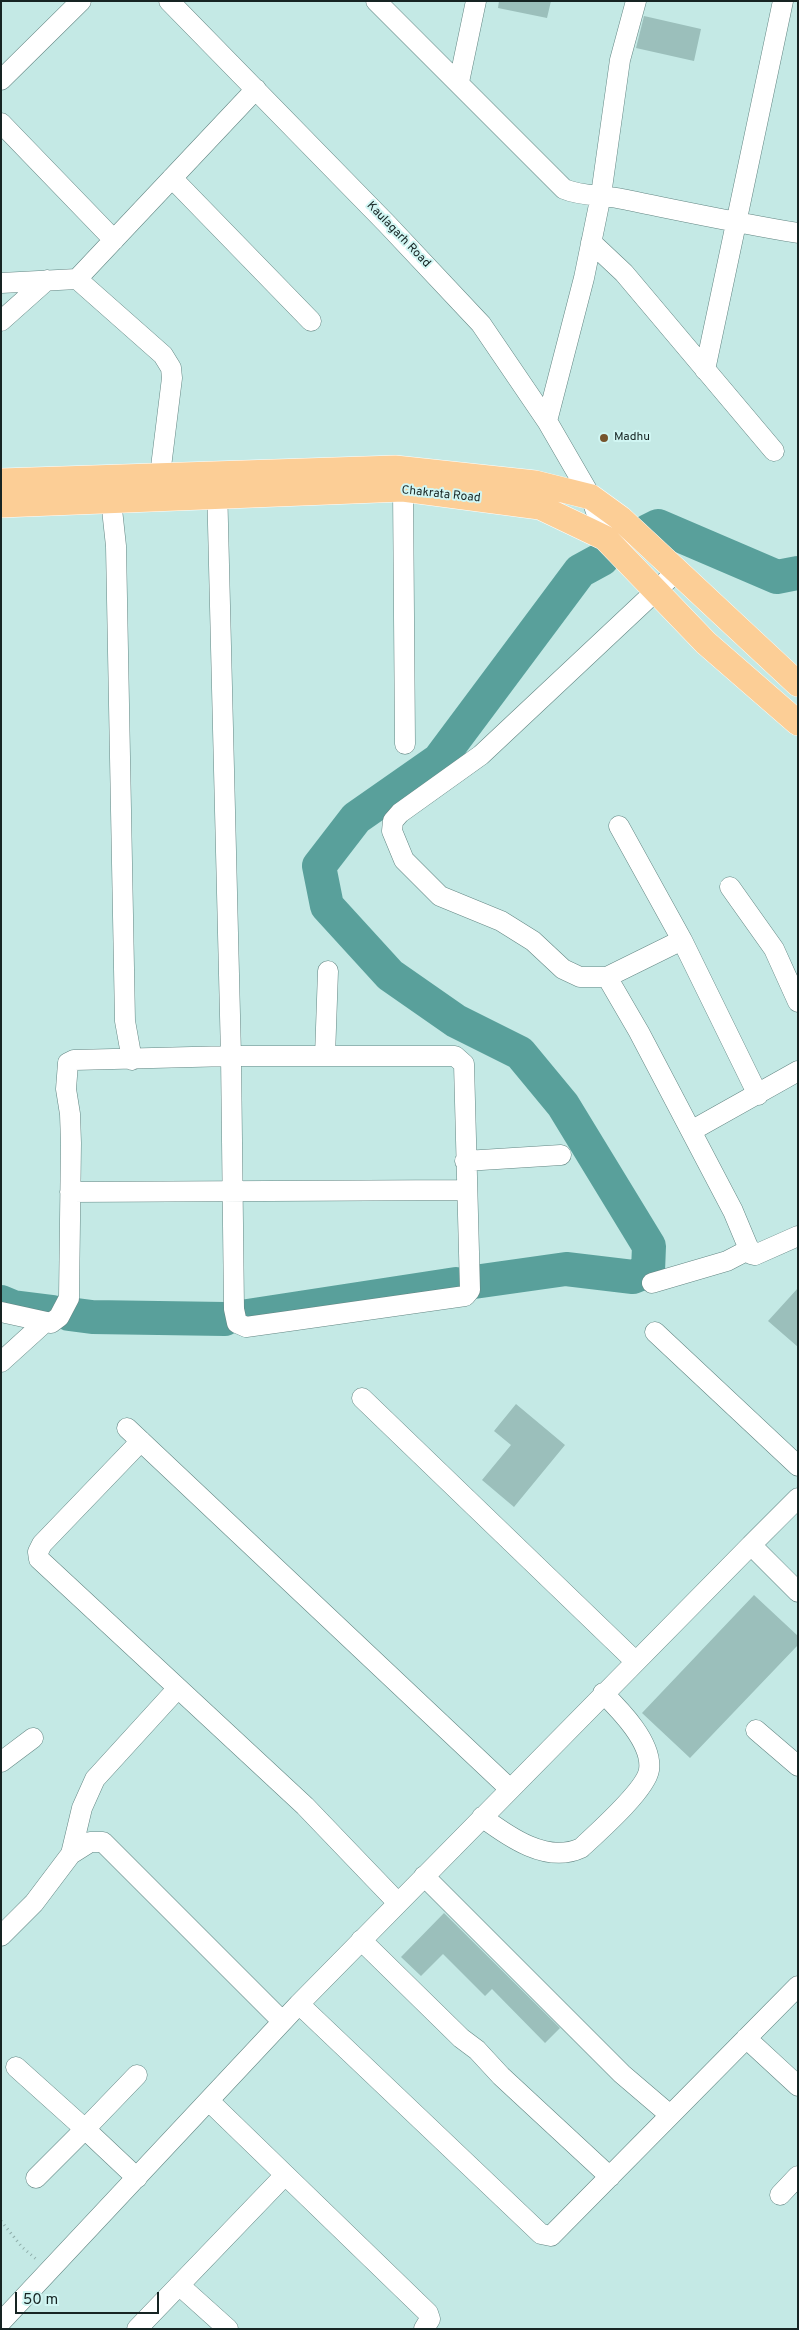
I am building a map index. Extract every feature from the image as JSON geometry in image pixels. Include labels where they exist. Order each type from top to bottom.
[{"type":"main road","name":"Chakrata Road","points":[[1,481],[160,474],[395,468],[535,483],[591,497],[620,518],[798,684]]},
{"type":"main road","name":"Chakrata Road","points":[[1,505],[218,498],[403,489],[540,507],[606,538],[706,643],[798,723]]},
{"type":"street","points":[[1,80],[81,1]]},
{"type":"street","name":"Kaulagarh Road","points":[[169,1],[481,324],[547,421],[591,497],[606,538]]},
{"type":"street","points":[[376,1],[564,189],[736,223],[798,233]]},
{"type":"street","points":[[459,82],[476,1]]},
{"type":"street","points":[[547,421],[584,278],[600,195],[620,60],[636,1]]},
{"type":"street","points":[[705,370],[783,1]]},
{"type":"street","points":[[77,279],[256,89]]},
{"type":"street","points":[[1,123],[114,240]]},
{"type":"street","points":[[172,178],[311,321]]},
{"type":"street","points":[[591,242],[624,273],[774,452]]},
{"type":"street","points":[[1,283],[77,279],[163,355],[171,368],[172,378],[160,474]]},
{"type":"street","points":[[1,321],[47,280]]},
{"type":"street","points":[[1,1312],[44,1323],[56,1321],[69,1298],[70,1114],[66,1089],[68,1063],[74,1060],[231,1056],[455,1056],[461,1059],[464,1064],[469,1294],[246,1326],[237,1323],[234,1309],[231,1056],[217,473]]},
{"type":"street","points":[[403,489],[406,744]]},
{"type":"street","points":[[111,500],[116,546],[125,1022],[132,1060]]},
{"type":"street","points":[[676,572],[482,755],[400,813],[394,821],[392,831],[404,860],[440,896],[501,921],[533,941],[563,969],[580,977],[607,977],[682,940]]},
{"type":"street","points":[[619,826],[682,940],[758,1095]]},
{"type":"street","points":[[730,886],[774,949],[798,1002]]},
{"type":"street","points":[[325,1056],[328,971]]},
{"type":"street","points":[[607,977],[733,1211],[751,1254],[755,1255],[798,1236]]},
{"type":"street","points":[[691,1131],[798,1072]]},
{"type":"street","points":[[465,1161],[561,1154]]},
{"type":"street","points":[[70,1192],[466,1190]]},
{"type":"street","points":[[652,1283],[727,1261],[750,1249]]},
{"type":"street","points":[[1,1362],[44,1323]]},
{"type":"street","points":[[654,1332],[798,1466]]},
{"type":"street","points":[[362,1398],[635,1661]]},
{"type":"street","points":[[398,1903],[305,1806],[39,1559],[38,1552],[42,1544],[134,1434],[510,1789]]},
{"type":"street","points":[[1,2322],[282,2021],[603,1693],[798,1498]]},
{"type":"street","points":[[751,1545],[798,1592]]},
{"type":"street","points":[[71,1854],[82,1808],[95,1778],[178,1688]]},
{"type":"street","points":[[482,1817],[507,1835],[543,1851],[572,1852],[581,1848],[637,1792],[649,1772],[650,1762],[646,1748],[626,1716],[603,1693]]},
{"type":"street","points":[[756,1730],[798,1766]]},
{"type":"street","points":[[1,1762],[33,1738]]},
{"type":"street","points":[[1,1936],[34,1902],[71,1854],[90,1842],[102,1842],[282,2021]]},
{"type":"street","points":[[424,1876],[622,2074],[670,2115]]},
{"type":"street","points":[[361,1940],[461,2038],[477,2050],[501,2076],[610,2177]]},
{"type":"street","points":[[299,2004],[541,2234],[551,2236],[798,1986]]},
{"type":"street","points":[[746,2038],[798,2086]]},
{"type":"street","points":[[16,2066],[137,2178]]},
{"type":"street","points":[[36,2178],[137,2074]]},
{"type":"street","points":[[209,2101],[428,2313],[430,2319],[424,2329]]},
{"type":"street","points":[[137,2329],[285,2175]]},
{"type":"street","points":[[780,2195],[798,2176]]},
{"type":"street","points":[[179,2285],[228,2329]]},
{"type":"path","points":[[1,2221],[22,2247],[48,2270]]},
{"type":"building","points":[[499,1],[551,1],[547,18],[498,8]]},
{"type":"building","points":[[644,16],[701,29],[694,61],[636,48]]},
{"type":"building","points":[[798,1288],[798,1347],[768,1321]]},
{"type":"building","points":[[516,1404],[565,1445],[514,1507],[482,1480],[511,1445],[494,1431]]},
{"type":"building","points":[[754,1595],[798,1636],[798,1645],[690,1758],[642,1713]]},
{"type":"building","points":[[444,1913],[560,2028],[545,2043],[492,1989],[485,1996],[443,1954],[421,1976],[401,1957]]},
{"type":"waterway","points":[[648,531],[658,526],[777,577],[798,573]]},
{"type":"waterway","points":[[474,1282],[566,1269],[633,1277],[648,1271],[649,1246],[563,1105],[520,1053],[456,1021],[390,975],[327,906],[319,866],[356,818],[439,760],[580,571],[602,559]]},
{"type":"waterway","points":[[241,1317],[456,1284]]},
{"type":"waterway","points":[[1,1302],[13,1307],[53,1312]]},
{"type":"waterway","points":[[69,1314],[92,1317],[225,1319]]},
{"type":"place","name":"Madhu","points":[[604,438]]}]
